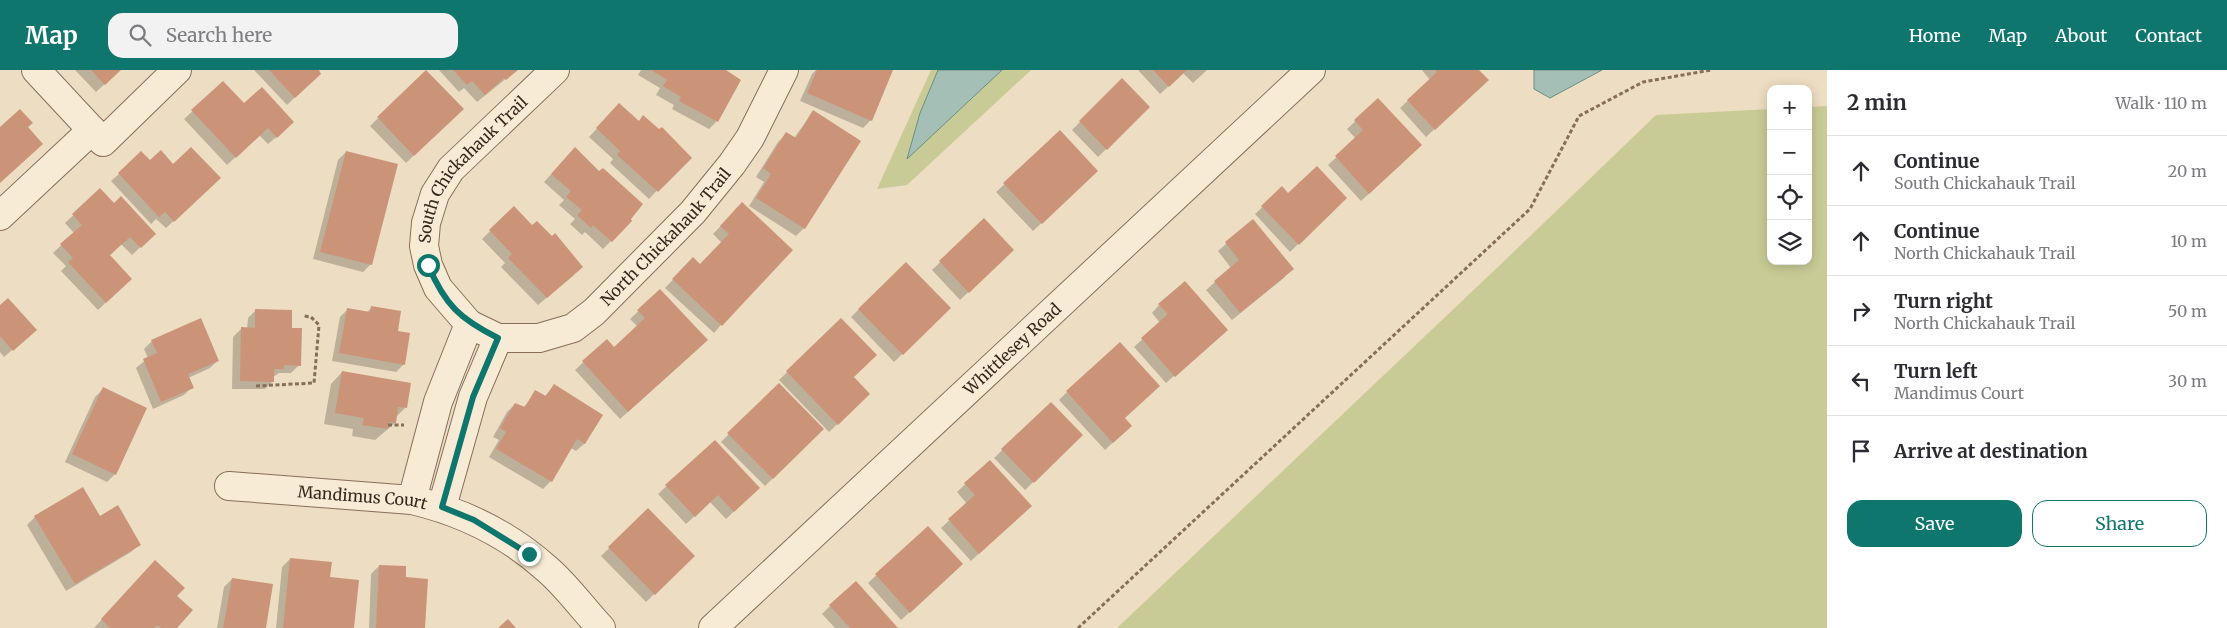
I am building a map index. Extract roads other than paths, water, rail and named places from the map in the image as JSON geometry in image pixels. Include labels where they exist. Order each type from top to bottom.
[{"type":"street","points":[[36,70],[97,136]]},
{"type":"street","points":[[0,216],[178,70]]},
{"type":"street","name":"South Chickahauk Trail","points":[[470,324],[438,288],[428,265],[424,246],[426,223],[435,194],[451,168],[555,70]]},
{"type":"street","name":"North Chickahauk Trail","points":[[470,324],[498,338],[539,338],[573,328],[594,312],[693,212],[732,164],[750,138],[784,70]]},
{"type":"street","name":"Whittlesey Road","points":[[713,628],[1311,70]]},
{"type":"street","points":[[412,500],[438,402],[470,324]]},
{"type":"street","points":[[442,507],[473,397],[498,338]]},
{"type":"street","name":"Mandimus Court","points":[[229,486],[412,500],[442,507],[474,520],[529,554],[549,570],[601,628]]},
{"type":"water","points":[[938,70],[1002,70],[907,159],[920,113]]},
{"type":"water","points":[[1534,70],[1602,70],[1550,98],[1534,89]]}]
